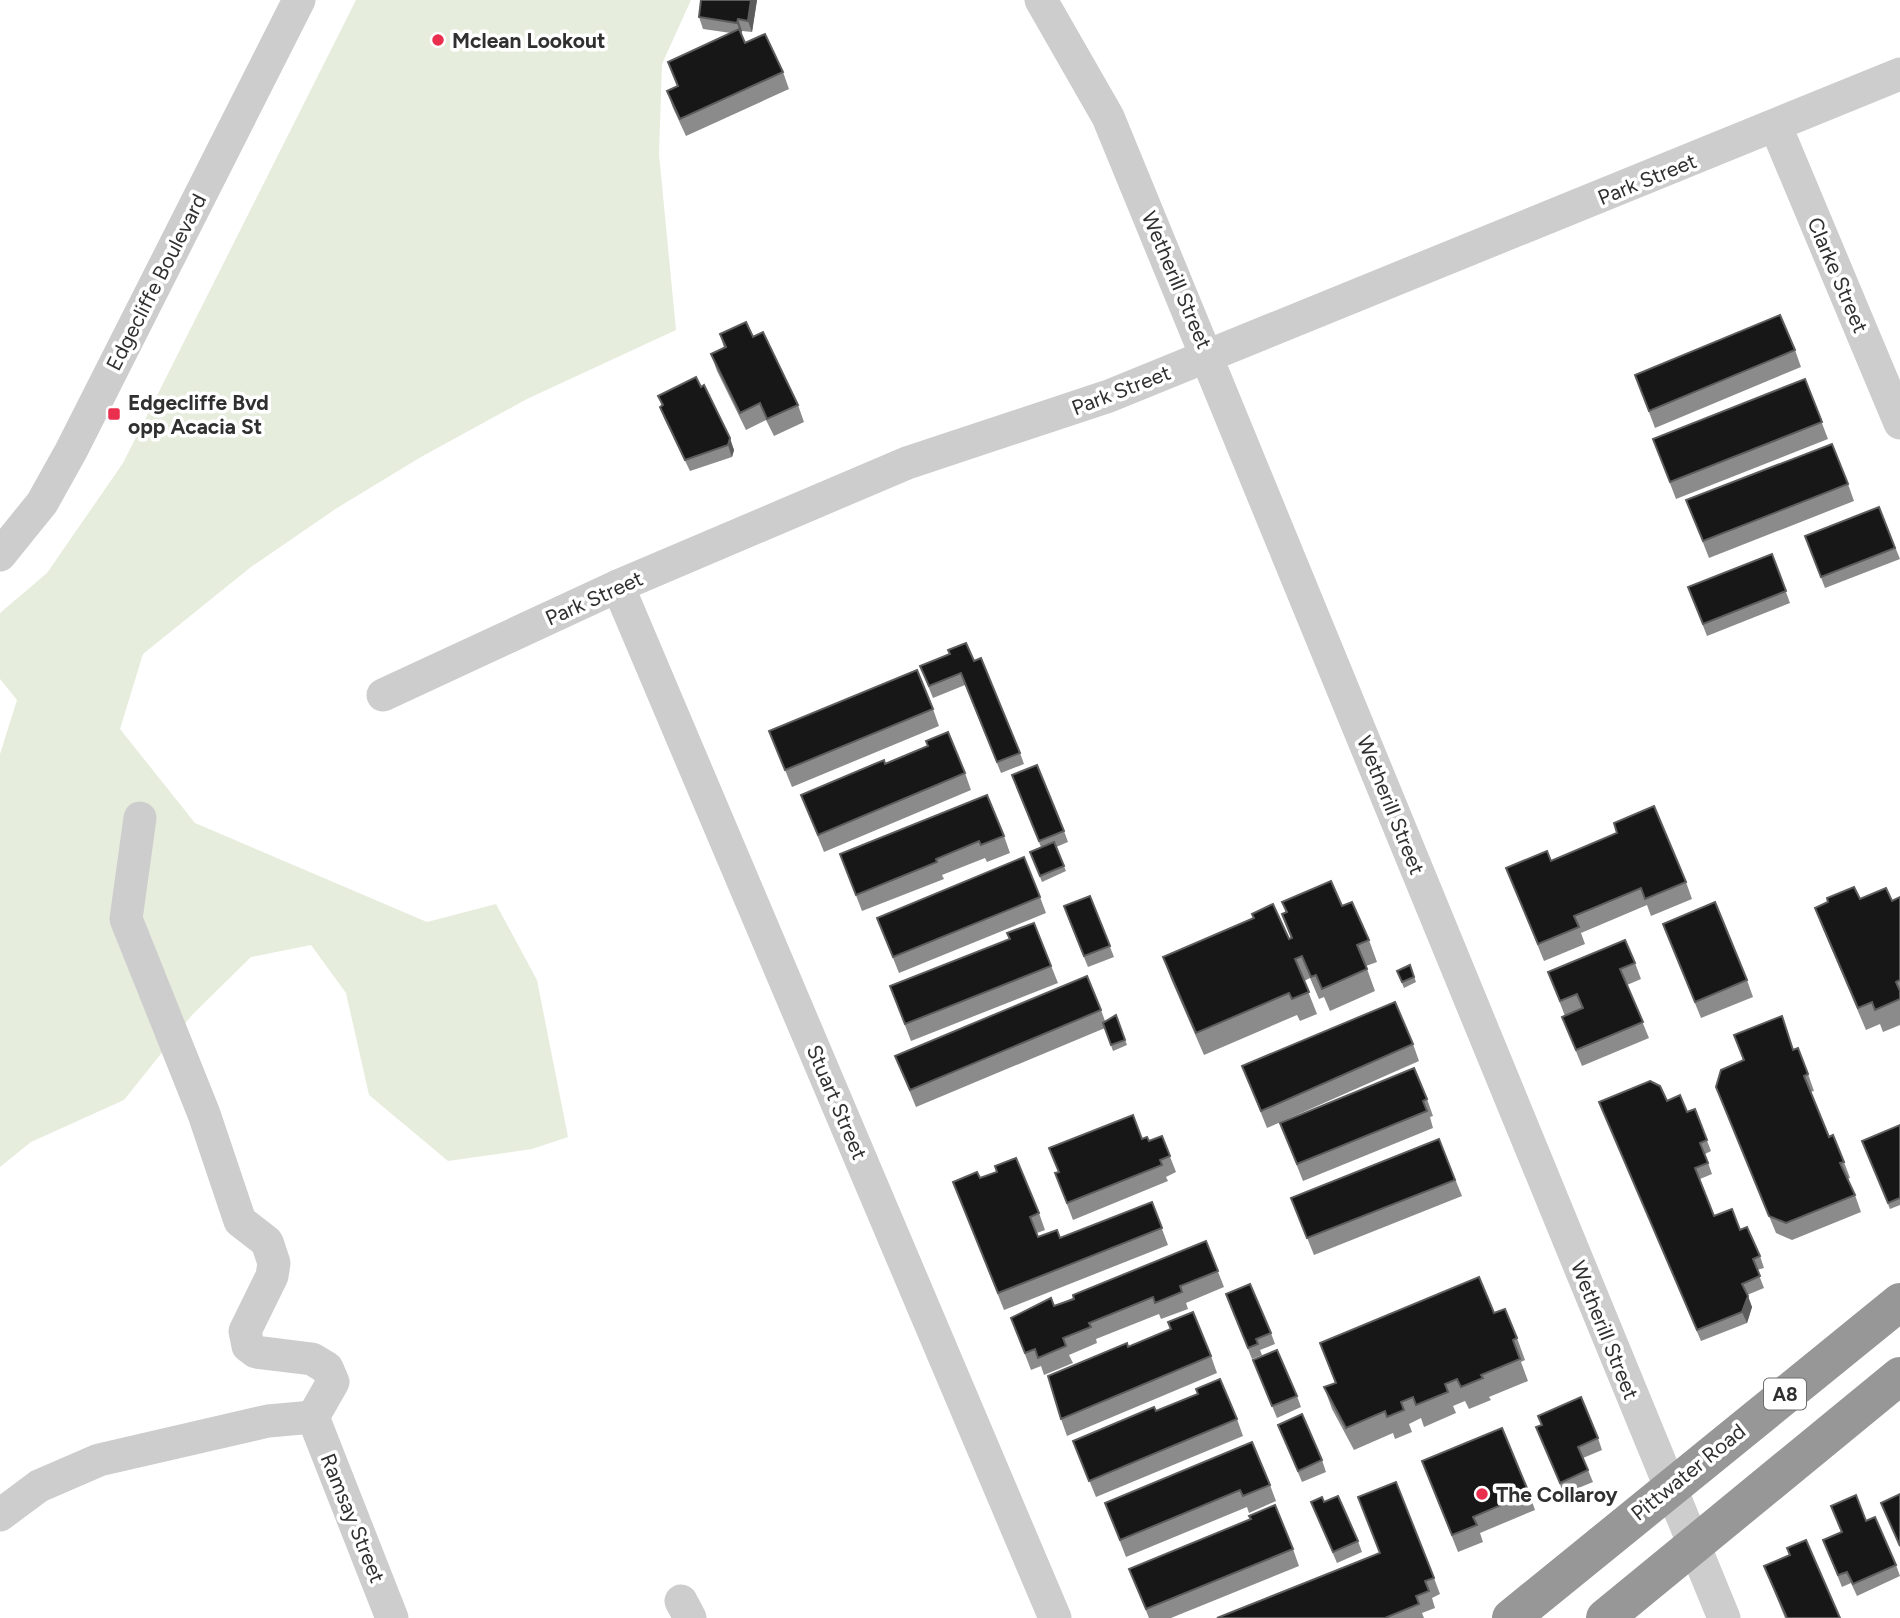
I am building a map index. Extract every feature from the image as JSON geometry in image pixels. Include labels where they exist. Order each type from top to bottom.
[{"type":"highway","name":"Pittwater Road","points":[[1511,1618],[1670,1486],[1900,1302]]},
{"type":"highway","points":[[1605,1618],[1900,1376]]},
{"type":"street","name":"Edgecliffe Boulevard","points":[[0,555],[41,503],[71,451],[299,0]]},
{"type":"street","name":"Wetherill Street","points":[[1041,0],[1108,117],[1724,1618]]},
{"type":"street","name":"Park Street","points":[[383,695],[618,586],[907,463],[1109,396],[1776,127],[1900,74]]},
{"type":"street","name":"Clarke Street","points":[[1776,127],[1900,423]]},
{"type":"street","name":"Stuart Street","points":[[618,586],[1055,1618]]},
{"type":"street","points":[[0,1515],[38,1486],[99,1460],[268,1420],[313,1417],[332,1382],[327,1368],[312,1359],[256,1352],[248,1346],[245,1331],[272,1276],[274,1263],[267,1241],[240,1221],[204,1114],[126,919],[139,818]]},
{"type":"street","name":"Ramsay Street","points":[[313,1417],[392,1618]]},
{"type":"green space","points":[[356,0],[691,0],[662,64],[659,154],[676,330],[527,399],[421,457],[337,508],[251,567],[143,654],[120,729],[195,823],[427,922],[496,904],[537,980],[568,1137],[532,1149],[448,1161],[369,1095],[346,993],[311,945],[251,957],[192,1015],[124,1100],[31,1142],[0,1167],[0,754],[17,700],[0,679],[0,613],[47,573],[123,463]]},
{"type":"building","points":[[701,0],[751,0],[748,21],[738,19],[737,23],[699,17]]},
{"type":"building","points":[[739,29],[745,43],[765,34],[783,72],[680,119],[667,91],[678,86],[668,62]]},
{"type":"building","points":[[1780,315],[1795,350],[1649,411],[1635,375]]},
{"type":"building","points":[[746,322],[753,337],[763,332],[798,405],[767,419],[760,403],[740,413],[711,354],[726,347],[720,334]]},
{"type":"building","points":[[696,377],[701,387],[704,385],[730,438],[728,445],[685,460],[660,407],[663,405],[658,396]]},
{"type":"building","points":[[1805,379],[1822,422],[1670,482],[1653,439]]},
{"type":"building","points":[[1832,444],[1848,484],[1703,541],[1686,500]]},
{"type":"building","points":[[1879,507],[1895,548],[1821,577],[1805,536]]},
{"type":"building","points":[[1772,554],[1786,591],[1703,624],[1688,587]]},
{"type":"building","points":[[966,643],[974,661],[981,658],[1020,753],[997,762],[961,673],[929,686],[920,666],[950,654],[948,650]]},
{"type":"building","points":[[917,670],[933,709],[785,770],[769,731]]},
{"type":"building","points":[[948,732],[965,773],[818,835],[801,795],[884,760],[885,764],[928,746],[926,741]]},
{"type":"building","points":[[1037,765],[1064,831],[1039,841],[1012,775]]},
{"type":"building","points":[[987,795],[1004,836],[981,845],[979,841],[936,859],[937,862],[856,895],[840,854]]},
{"type":"building","points":[[1654,806],[1686,882],[1645,899],[1641,888],[1574,916],[1579,927],[1538,944],[1506,868],[1547,851],[1551,861],[1617,833],[1614,823]]},
{"type":"building","points":[[1054,842],[1064,866],[1040,876],[1030,852]]},
{"type":"building","points":[[1024,857],[1040,897],[893,957],[877,918]]},
{"type":"building","points":[[1331,881],[1342,906],[1352,902],[1369,940],[1357,945],[1367,969],[1322,989],[1316,975],[1311,977],[1302,956],[1295,959],[1309,992],[1292,999],[1289,993],[1196,1033],[1163,957],[1254,918],[1252,914],[1273,904],[1289,939],[1292,938],[1282,914],[1287,912],[1282,902]]},
{"type":"building","points":[[1854,887],[1860,899],[1886,888],[1892,901],[1900,897],[1900,980],[1896,982],[1900,999],[1875,1010],[1872,1002],[1858,1008],[1815,908],[1828,902],[1827,898]]},
{"type":"building","points":[[1090,896],[1110,946],[1084,956],[1064,906]]},
{"type":"building","points":[[1715,902],[1747,980],[1695,1002],[1663,924]]},
{"type":"building","points":[[1034,923],[1051,966],[905,1024],[890,986],[1010,939],[1007,933]]},
{"type":"building","points":[[1625,940],[1635,963],[1620,969],[1643,1022],[1576,1050],[1562,1017],[1583,1008],[1577,994],[1560,1001],[1548,972]]},
{"type":"building","points":[[1410,965],[1414,977],[1402,982],[1397,971]]},
{"type":"building","points":[[1087,976],[1101,1010],[910,1090],[895,1056]]},
{"type":"building","points":[[1395,1002],[1413,1044],[1261,1111],[1242,1066]]},
{"type":"building","points":[[1116,1015],[1125,1040],[1111,1045],[1103,1023]]},
{"type":"building","points":[[1782,1016],[1793,1050],[1798,1048],[1808,1074],[1804,1076],[1829,1137],[1833,1135],[1844,1162],[1840,1163],[1855,1195],[1786,1223],[1769,1216],[1716,1087],[1721,1070],[1744,1060],[1734,1035]]},
{"type":"building","points":[[1414,1068],[1427,1099],[1423,1101],[1427,1111],[1297,1164],[1280,1123]]},
{"type":"building","points":[[1650,1081],[1660,1086],[1667,1101],[1680,1095],[1687,1112],[1695,1109],[1707,1140],[1700,1143],[1708,1163],[1695,1168],[1714,1216],[1732,1209],[1740,1230],[1747,1227],[1760,1256],[1753,1259],[1760,1276],[1742,1284],[1748,1296],[1742,1312],[1697,1330],[1599,1102]]},
{"type":"building","points":[[1133,1115],[1142,1139],[1147,1137],[1149,1141],[1162,1136],[1170,1156],[1160,1160],[1162,1165],[1067,1203],[1049,1148]]},
{"type":"building","points":[[1900,1125],[1900,1198],[1888,1203],[1862,1141]]},
{"type":"building","points":[[1439,1139],[1455,1180],[1307,1238],[1291,1198]]},
{"type":"building","points":[[1016,1158],[1039,1213],[1030,1217],[1038,1237],[1057,1230],[1060,1238],[1152,1202],[1162,1228],[998,1293],[953,1182],[977,1172],[980,1178],[997,1172],[995,1166]]},
{"type":"building","points":[[1206,1241],[1218,1271],[1180,1286],[1182,1292],[1155,1303],[1153,1297],[1089,1323],[1091,1327],[1063,1338],[1066,1346],[1038,1358],[1035,1349],[1025,1353],[1011,1318],[1051,1298],[1054,1306],[1074,1299],[1073,1295]]},
{"type":"building","points":[[1479,1277],[1494,1313],[1505,1309],[1517,1338],[1513,1340],[1520,1359],[1481,1375],[1483,1378],[1461,1387],[1457,1379],[1445,1384],[1448,1392],[1416,1405],[1413,1397],[1401,1402],[1404,1410],[1387,1417],[1385,1411],[1346,1428],[1324,1387],[1336,1383],[1320,1343]]},
{"type":"building","points":[[1250,1284],[1271,1333],[1256,1339],[1258,1344],[1248,1348],[1226,1294]]},
{"type":"building","points":[[1193,1312],[1211,1356],[1061,1419],[1048,1376],[1127,1343],[1128,1347],[1171,1329],[1168,1322]]},
{"type":"building","points":[[1277,1350],[1297,1396],[1272,1406],[1253,1360]]},
{"type":"building","points":[[1220,1379],[1237,1419],[1089,1481],[1073,1441],[1154,1407],[1156,1411],[1198,1394],[1196,1389]]},
{"type":"building","points":[[1581,1397],[1598,1438],[1578,1447],[1588,1470],[1560,1483],[1536,1427],[1542,1425],[1538,1416]]},
{"type":"building","points":[[1302,1414],[1322,1460],[1298,1471],[1278,1425]]},
{"type":"building","name":"The Collaroy","points":[[1502,1428],[1529,1493],[1473,1517],[1477,1525],[1452,1535],[1422,1461]]},
{"type":"building","points":[[1252,1442],[1270,1485],[1243,1496],[1240,1490],[1120,1540],[1105,1503]]},
{"type":"building","points":[[1396,1482],[1434,1578],[1425,1581],[1429,1591],[1416,1596],[1419,1604],[1385,1618],[1217,1618],[1380,1553],[1358,1497]]},
{"type":"building","points":[[1900,1494],[1900,1546],[1881,1503]]},
{"type":"building","points":[[1856,1495],[1866,1521],[1875,1517],[1896,1565],[1853,1584],[1847,1572],[1838,1575],[1823,1540],[1842,1532],[1831,1506]]},
{"type":"building","points":[[1338,1496],[1358,1541],[1333,1552],[1311,1502],[1322,1497],[1324,1502]]},
{"type":"building","points":[[1275,1505],[1293,1549],[1146,1609],[1129,1569],[1251,1519],[1249,1516]]},
{"type":"building","points":[[1806,1540],[1840,1618],[1787,1618],[1764,1566],[1790,1555],[1787,1548]]},
{"type":"place","name":"Mclean Lookout","points":[[438,40]]},
{"type":"place","name":"Edgecliffe Bvd opp Acacia St","points":[[114,414]]},
{"type":"place","name":"The Collaroy","points":[[1482,1494]]}]
